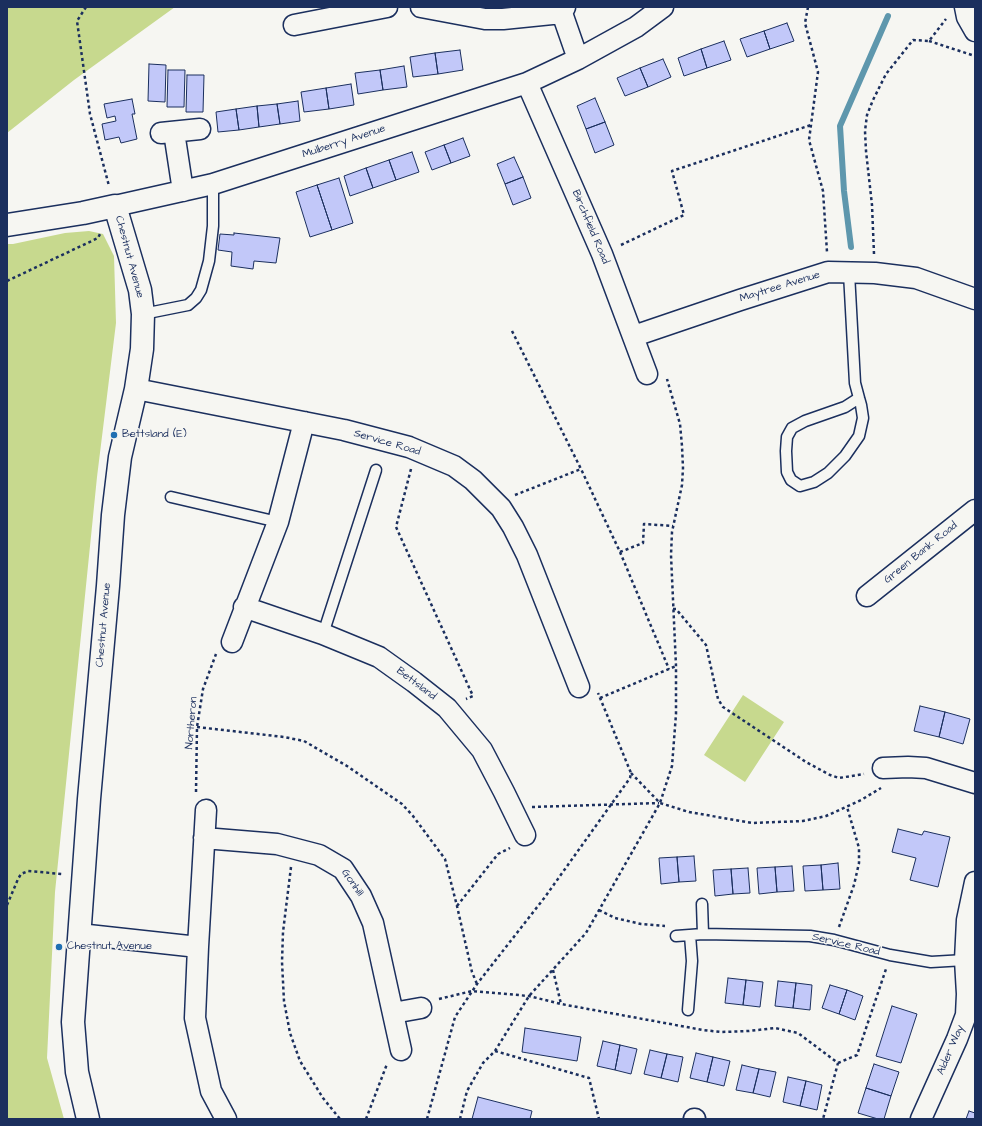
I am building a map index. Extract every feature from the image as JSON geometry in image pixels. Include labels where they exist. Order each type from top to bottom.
[{"type":"street","points":[[294,25],[387,7]]},
{"type":"street","points":[[421,7],[485,19],[503,19],[564,10],[578,59]]},
{"type":"street","name":"Mulberry Avenue","points":[[7,225],[83,213],[213,184],[527,83],[578,59],[636,27],[663,7]]},
{"type":"street","points":[[958,10],[967,17],[975,31]]},
{"type":"street","name":"Birchfield Road","points":[[527,83],[602,254],[648,374]]},
{"type":"street","points":[[183,191],[168,133],[200,129]]},
{"type":"street","name":"Chestnut Avenue","points":[[88,1119],[76,1072],[73,1022],[113,515],[120,457],[136,389],[142,349],[143,314],[140,290],[110,207]]},
{"type":"street","name":"Maytree Avenue","points":[[634,336],[828,272],[875,274],[916,278],[975,299]]},
{"type":"street","name":"Service Road","points":[[136,389],[344,430],[416,450],[454,466],[473,480],[496,502],[513,527],[527,555],[579,687]]},
{"type":"street","points":[[232,642],[244,607],[271,543],[278,522],[304,422]]},
{"type":"street","name":"Green Bank Road","points":[[867,596],[975,510]]},
{"type":"street","name":"Bettsland","points":[[244,607],[324,634],[379,657],[447,708],[482,750],[525,835]]},
{"type":"street","points":[[879,770],[908,767],[926,768],[975,783]]},
{"type":"street","points":[[206,810],[195,1018],[211,1091],[226,1119]]},
{"type":"street","name":"Gonhill","points":[[204,838],[278,844],[319,854],[344,869],[361,896],[373,923],[401,1050]]},
{"type":"street","name":"Alder Way","points":[[920,1119],[957,1039],[966,1015],[967,994],[965,960],[967,920],[975,882]]},
{"type":"street","points":[[80,934],[198,947]]},
{"type":"street","points":[[393,1013],[421,1008]]},
{"type":"lane","points":[[143,314],[188,305],[196,298],[201,290],[209,261],[213,226],[213,184]]},
{"type":"lane","points":[[849,273],[855,383],[859,398],[863,418],[859,436],[845,456],[828,473],[814,482],[800,486],[791,480],[787,472],[786,451],[787,437],[792,428],[805,421],[845,407],[859,398]]},
{"type":"lane","points":[[324,634],[376,470]]},
{"type":"lane","points":[[171,497],[278,522]]},
{"type":"lane","points":[[702,904],[703,934]]},
{"type":"lane","name":"Service Road","points":[[676,936],[703,934],[810,936],[834,940],[890,955],[931,962],[965,960]]},
{"type":"lane","points":[[688,1010],[692,961],[690,935]]},
{"type":"path","points":[[7,281],[98,238],[110,207],[109,188],[90,114],[77,21],[86,7]]},
{"type":"path","points":[[808,7],[805,23],[818,72],[809,140],[823,190],[828,272]]},
{"type":"path","points":[[929,41],[958,10]]},
{"type":"path","points":[[875,274],[872,205],[865,131],[867,115],[872,100],[886,74],[913,40],[929,41],[975,56]]},
{"type":"path","points":[[602,254],[684,215],[672,171],[811,125]]},
{"type":"path","points":[[512,331],[581,469],[620,552],[669,669]]},
{"type":"path","points":[[460,1119],[467,1091],[483,1063],[494,1051],[529,996],[586,933],[660,803],[672,766],[676,714],[676,666],[671,555],[674,526],[682,486],[682,446],[680,424],[664,368],[648,374]]},
{"type":"path","points":[[416,450],[396,527],[473,696],[447,708]]},
{"type":"path","points":[[496,502],[581,469]]},
{"type":"path","points":[[620,552],[643,543],[644,524],[674,526]]},
{"type":"path","points":[[511,807],[660,803],[689,812],[752,823],[802,821],[826,816],[881,788],[879,770],[861,775],[839,778],[830,775],[806,762],[724,707],[718,699],[706,645],[676,609],[673,609]]},
{"type":"path","name":"Northeron","points":[[206,810],[206,799],[196,798],[198,728],[203,688],[219,645],[232,642]]},
{"type":"path","points":[[600,698],[676,666]]},
{"type":"path","points":[[579,687],[593,682],[631,773],[660,803]]},
{"type":"path","points":[[198,728],[284,737],[304,741],[331,755],[376,784],[402,804],[422,827],[445,859],[472,972],[477,984]]},
{"type":"path","points":[[427,1119],[455,1017],[477,984],[545,897],[612,804],[630,778],[631,773]]},
{"type":"path","points":[[834,940],[854,885],[859,863],[859,848],[847,806]]},
{"type":"path","points":[[457,906],[498,854],[523,842],[525,835]]},
{"type":"path","points":[[293,848],[283,932],[282,962],[284,1001],[290,1033],[300,1061],[323,1098],[340,1119]]},
{"type":"path","points":[[7,905],[18,879],[22,874],[28,871],[84,876]]},
{"type":"path","points":[[599,910],[615,918],[635,923],[666,926],[667,935],[676,936]]},
{"type":"path","points":[[838,1063],[858,1055],[890,955]]},
{"type":"path","points":[[553,969],[561,1004]]},
{"type":"path","points":[[421,1008],[426,1002],[472,991],[529,996],[561,1004],[703,1030],[721,1032],[774,1028],[798,1033],[838,1063]]},
{"type":"path","points":[[366,1119],[391,1054],[401,1050]]},
{"type":"path","points":[[494,1051],[589,1078],[599,1119]]},
{"type":"path","points":[[823,1119],[838,1063]]},
{"type":"green space","points":[[7,7],[175,7],[74,80],[7,133]]},
{"type":"green space","points":[[89,231],[103,234],[114,256],[116,323],[97,477],[55,892],[47,1058],[64,1119],[7,1119],[7,244],[65,233]]},
{"type":"green space","points":[[743,695],[784,722],[745,782],[704,755]]},
{"type":"building","points":[[787,23],[794,41],[770,49],[764,31]]},
{"type":"building","points":[[764,31],[770,49],[747,57],[740,39]]},
{"type":"building","points":[[724,41],[731,60],[707,68],[701,49]]},
{"type":"building","points":[[701,49],[707,68],[684,76],[678,58]]},
{"type":"building","points":[[460,50],[463,70],[438,74],[435,53]]},
{"type":"building","points":[[435,53],[438,74],[413,77],[410,57]]},
{"type":"building","points":[[663,59],[671,77],[648,87],[640,68]]},
{"type":"building","points":[[149,64],[166,65],[165,102],[148,101]]},
{"type":"building","points":[[404,66],[407,87],[383,90],[380,70]]},
{"type":"building","points":[[640,68],[648,87],[625,96],[617,78]]},
{"type":"building","points":[[168,70],[185,70],[184,107],[167,107]]},
{"type":"building","points":[[380,70],[383,90],[358,94],[355,73]]},
{"type":"building","points":[[187,75],[204,75],[203,112],[186,112]]},
{"type":"building","points":[[351,84],[354,105],[329,109],[326,88]]},
{"type":"building","points":[[326,88],[329,109],[304,112],[301,92]]},
{"type":"building","points":[[595,98],[605,122],[586,129],[577,106]]},
{"type":"building","points":[[132,99],[135,114],[132,114],[137,139],[121,143],[119,137],[105,140],[102,124],[116,121],[115,116],[107,118],[104,104]]},
{"type":"building","points":[[298,101],[300,121],[280,124],[277,104]]},
{"type":"building","points":[[277,104],[280,124],[259,127],[257,106]]},
{"type":"building","points":[[257,106],[259,127],[239,130],[236,109]]},
{"type":"building","points":[[236,109],[239,130],[218,132],[216,112]]},
{"type":"building","points":[[605,122],[614,145],[595,153],[586,129]]},
{"type":"building","points":[[463,138],[470,156],[451,163],[444,145]]},
{"type":"building","points":[[444,145],[451,163],[432,170],[425,152]]},
{"type":"building","points":[[412,152],[419,172],[396,180],[389,160]]},
{"type":"building","points":[[514,157],[523,177],[505,184],[497,164]]},
{"type":"building","points":[[389,160],[396,180],[373,188],[366,168]]},
{"type":"building","points":[[366,168],[373,188],[350,196],[344,176]]},
{"type":"building","points":[[523,177],[531,198],[513,205],[505,184]]},
{"type":"building","points":[[339,178],[353,223],[332,230],[317,185]]},
{"type":"building","points":[[317,185],[332,230],[310,237],[296,192]]},
{"type":"building","points":[[234,233],[280,238],[276,263],[254,261],[253,269],[231,266],[232,252],[218,250],[220,234],[234,235]]},
{"type":"building","points":[[920,706],[945,712],[939,737],[914,731]]},
{"type":"building","points":[[945,712],[970,719],[963,744],[939,737]]},
{"type":"building","points":[[898,829],[922,835],[924,831],[950,837],[938,887],[910,880],[916,858],[892,852]]},
{"type":"building","points":[[694,856],[696,881],[679,882],[677,857]]},
{"type":"building","points":[[677,857],[679,882],[661,884],[659,858]]},
{"type":"building","points":[[838,863],[840,889],[823,890],[821,865]]},
{"type":"building","points":[[821,865],[823,890],[805,891],[803,866]]},
{"type":"building","points":[[792,866],[794,891],[777,892],[775,867]]},
{"type":"building","points":[[775,867],[777,892],[759,894],[757,868]]},
{"type":"building","points":[[748,868],[750,893],[733,894],[731,869]]},
{"type":"building","points":[[731,869],[733,894],[715,896],[713,870]]},
{"type":"building","points":[[728,978],[746,980],[743,1005],[725,1003]]},
{"type":"building","points":[[746,980],[763,982],[760,1007],[743,1005]]},
{"type":"building","points":[[778,981],[796,983],[793,1008],[775,1006]]},
{"type":"building","points":[[796,983],[812,985],[810,1010],[793,1008]]},
{"type":"building","points":[[830,985],[847,990],[839,1014],[822,1008]]},
{"type":"building","points":[[847,990],[863,996],[855,1020],[839,1014]]},
{"type":"building","points":[[892,1006],[917,1014],[901,1063],[876,1056]]},
{"type":"building","points":[[525,1028],[581,1037],[577,1061],[522,1052]]},
{"type":"building","points":[[603,1041],[620,1045],[615,1070],[597,1066]]},
{"type":"building","points":[[620,1045],[637,1049],[631,1074],[615,1070]]},
{"type":"building","points":[[650,1050],[667,1054],[661,1078],[644,1074]]},
{"type":"building","points":[[696,1053],[713,1057],[707,1082],[690,1078]]},
{"type":"building","points":[[667,1054],[683,1057],[678,1082],[661,1078]]},
{"type":"building","points":[[713,1057],[730,1061],[724,1086],[707,1082]]},
{"type":"building","points":[[874,1064],[899,1072],[891,1096],[866,1088]]},
{"type":"building","points":[[742,1065],[759,1069],[753,1093],[736,1090]]},
{"type":"building","points":[[759,1069],[776,1072],[770,1097],[753,1093]]},
{"type":"building","points":[[788,1077],[806,1081],[800,1106],[783,1102]]},
{"type":"building","points":[[806,1081],[822,1085],[817,1110],[800,1106]]},
{"type":"building","points":[[866,1088],[891,1096],[884,1119],[878,1119],[858,1113]]},
{"type":"building","points":[[478,1097],[532,1111],[530,1119],[472,1119]]},
{"type":"building","points":[[969,1111],[975,1113],[975,1119],[966,1119]]},
{"type":"waterway","points":[[851,247],[844,191],[840,126],[888,16]]},
{"type":"place","name":"Bettsland (E)","points":[[114,435]]},
{"type":"place","name":"Chestnut Avenue","points":[[59,947]]}]
